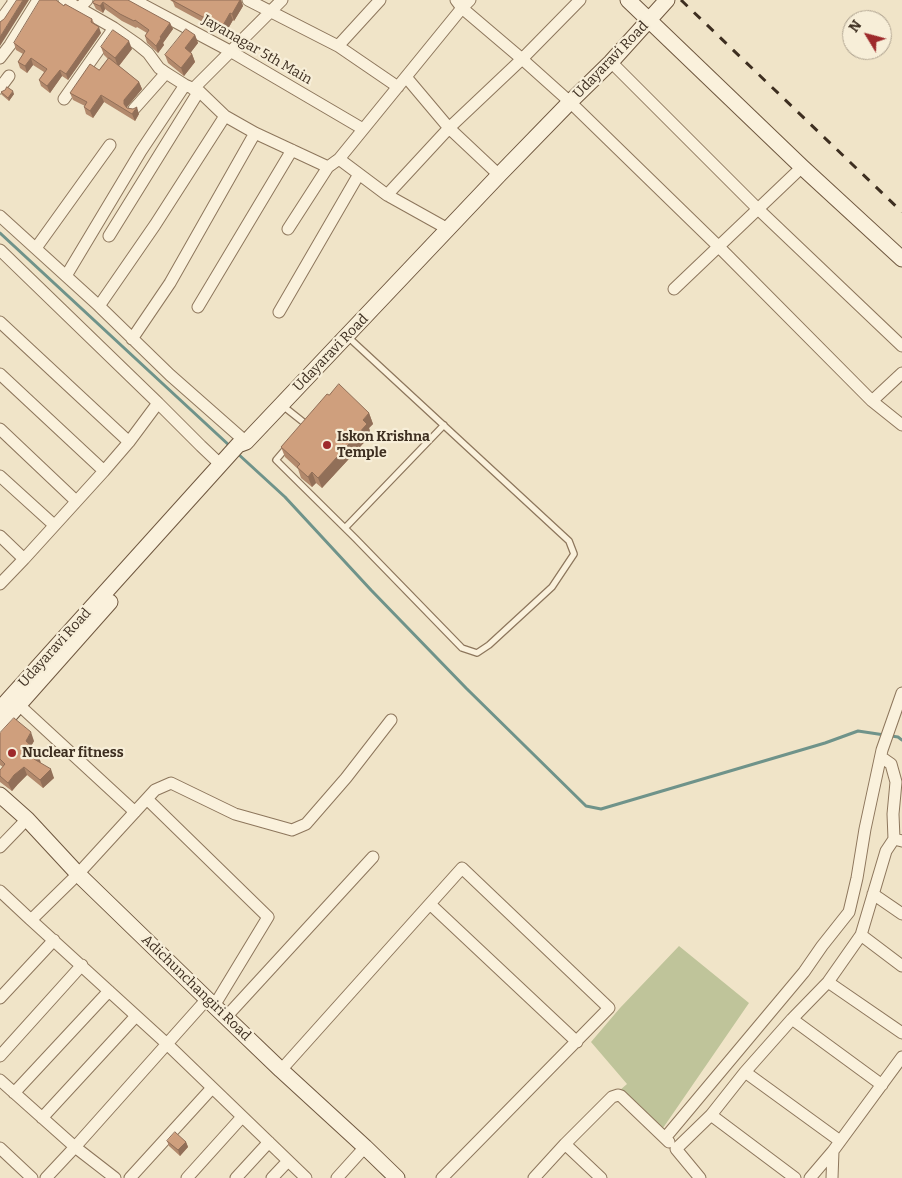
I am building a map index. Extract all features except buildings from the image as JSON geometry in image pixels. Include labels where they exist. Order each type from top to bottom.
[{"type":"street","points":[[0,21],[13,0]]},
{"type":"street","points":[[0,58],[38,0]]},
{"type":"street","points":[[64,0],[83,4],[148,53],[159,68],[192,89],[225,116],[255,133],[328,167]]},
{"type":"street","name":"Jayanagar 5th Main","points":[[134,0],[230,51],[363,129]]},
{"type":"street","points":[[248,0],[338,46],[398,87]]},
{"type":"street","points":[[66,276],[141,151],[192,89],[282,0]]},
{"type":"street","points":[[338,46],[380,0]]},
{"type":"street","points":[[388,195],[449,128],[522,59],[580,0]]},
{"type":"street","points":[[628,0],[802,167],[902,259]]},
{"type":"street","name":"Udayaravi Road","points":[[0,709],[224,465],[499,175],[611,62],[667,0]]},
{"type":"street","points":[[288,230],[328,167],[339,159],[463,3],[570,102],[719,247],[872,401],[902,425]]},
{"type":"street","points":[[64,99],[114,28]]},
{"type":"street","points":[[611,62],[758,209],[902,346]]},
{"type":"street","points":[[134,109],[166,73]]},
{"type":"street","points":[[0,88],[10,76]]},
{"type":"street","points":[[406,77],[449,128],[499,175]]},
{"type":"street","points":[[109,236],[192,89]]},
{"type":"street","points":[[99,306],[155,225],[225,116]]},
{"type":"street","points":[[132,339],[170,284],[255,133]]},
{"type":"street","points":[[36,248],[110,145]]},
{"type":"street","points":[[198,307],[292,150]]},
{"type":"street","points":[[339,159],[388,195],[448,229]]},
{"type":"street","points":[[674,289],[802,167]]},
{"type":"street","points":[[279,312],[359,174]]},
{"type":"street","points":[[0,216],[99,306],[243,446]]},
{"type":"street","points":[[0,250],[201,446],[224,465],[0,726]]},
{"type":"street","points":[[0,322],[129,442]]},
{"type":"street","points":[[872,401],[902,373]]},
{"type":"street","points":[[0,374],[104,471]]},
{"type":"street","points":[[0,584],[104,471],[129,442],[158,403]]},
{"type":"street","points":[[0,429],[76,501]]},
{"type":"street","points":[[0,476],[54,526]]},
{"type":"street","points":[[0,536],[24,559]]},
{"type":"street","points":[[665,1138],[804,972],[849,912],[881,754],[902,693]]},
{"type":"street","points":[[19,705],[136,812]]},
{"type":"street","points":[[32,920],[78,874],[155,790],[170,783],[235,814],[292,830],[306,824],[346,778],[391,720]]},
{"type":"street","points":[[676,1150],[711,1114],[792,1019],[828,982],[861,935],[886,851],[898,840],[894,814],[896,782],[891,764],[881,754]]},
{"type":"street","name":"Adichunchangiri Road","points":[[0,795],[27,819],[78,874],[210,1002],[396,1178]]},
{"type":"street","points":[[46,1178],[167,1044],[210,1002],[268,917],[147,800]]},
{"type":"street","points":[[0,847],[27,819]]},
{"type":"street","points":[[226,1017],[373,857]]},
{"type":"street","points":[[281,1070],[462,868],[609,1008],[442,1178]]},
{"type":"street","points":[[0,891],[167,1044],[306,1178]]},
{"type":"street","points":[[873,894],[902,914]]},
{"type":"street","points":[[430,904],[576,1042]]},
{"type":"street","points":[[861,935],[902,966]]},
{"type":"street","points":[[0,998],[54,940]]},
{"type":"street","points":[[0,1056],[82,966]]},
{"type":"street","points":[[828,982],[902,1033]]},
{"type":"street","points":[[14,1093],[109,991]]},
{"type":"street","points":[[42,1118],[136,1016]]},
{"type":"street","points":[[792,1019],[882,1085]]},
{"type":"street","points":[[810,1178],[837,1146],[902,1057]]},
{"type":"street","points":[[745,1072],[837,1146]]},
{"type":"street","points":[[0,1080],[76,1147],[115,1178]]},
{"type":"street","points":[[130,1178],[212,1088]]},
{"type":"street","points":[[534,1178],[564,1144],[612,1096],[618,1095],[665,1138],[700,1178]]},
{"type":"street","points":[[711,1114],[795,1178]]},
{"type":"street","points":[[187,1178],[242,1117]]},
{"type":"street","points":[[236,1178],[269,1142]]},
{"type":"street","points":[[564,1144],[601,1178]]},
{"type":"street","points":[[832,1178],[837,1146]]},
{"type":"street","points":[[337,1178],[365,1147]]},
{"type":"street","points":[[1,1150],[32,1178]]},
{"type":"street","points":[[272,1178],[288,1161]]},
{"type":"lane","points":[[294,439],[276,460],[462,648],[477,653],[489,645],[552,587],[574,554],[568,541],[347,336]]},
{"type":"lane","points":[[281,405],[307,425],[301,432]]},
{"type":"lane","points":[[345,528],[444,425]]},
{"type":"green space","points":[[679,946],[749,1003],[663,1128],[619,1091],[627,1084],[591,1042],[620,1008]]},
{"type":"waterway","points":[[0,233],[231,447]]},
{"type":"waterway","points":[[237,453],[285,497],[371,590],[466,688],[586,806],[601,809],[825,743],[858,731],[898,737],[902,740]]},
{"type":"railway","points":[[681,0],[902,212]]},
{"type":"place","name":"Iskon Krishna Temple","points":[[327,445]]},
{"type":"place","name":"Nuclear fitness","points":[[12,753]]}]
